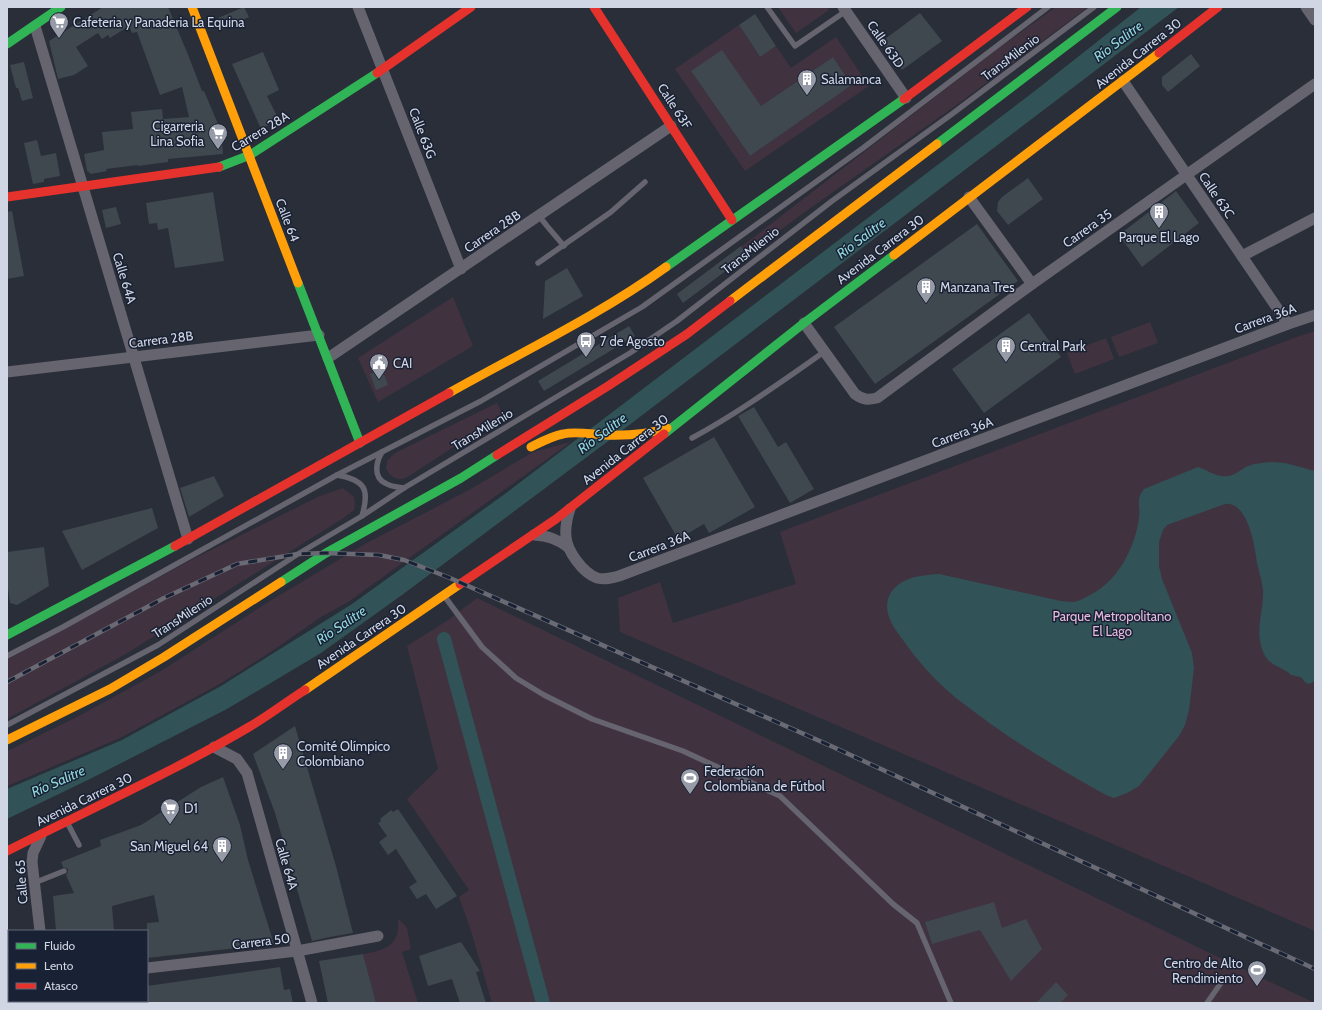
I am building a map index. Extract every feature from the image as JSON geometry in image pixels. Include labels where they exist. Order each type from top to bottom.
[{"type":"main road","points":[[7,44],[61,7]]},
{"type":"main road","name":"Calle 64","points":[[192,7],[360,443]]},
{"type":"main road","name":"Carrera 28A","points":[[7,197],[220,167],[234,162],[250,155],[383,68],[471,7]]},
{"type":"main road","name":"Calle 63F","points":[[594,7],[732,220]]},
{"type":"main road","points":[[7,635],[188,539],[458,388],[532,349],[637,288],[906,98],[1027,7]]},
{"type":"main road","points":[[7,740],[116,685],[164,657],[326,553],[461,478],[608,386],[687,334],[1117,7]]},
{"type":"main road","name":"Avenida Carrera 30","points":[[7,851],[166,772],[251,726],[533,535],[570,509],[804,323],[1218,7]]},
{"type":"main road","points":[[461,478],[563,434],[573,433],[634,436],[648,434],[680,422]]},
{"type":"street","name":"Calle 63G","points":[[358,7],[461,269]]},
{"type":"street","points":[[1306,7],[1315,20]]},
{"type":"street","name":"Calle 63D","points":[[845,9],[906,98]]},
{"type":"street","name":"Calle 64A","points":[[35,26],[188,539]]},
{"type":"street","name":"Calle 63C","points":[[1123,81],[1288,324]]},
{"type":"street","name":"Carrera 35","points":[[824,352],[855,394],[868,400],[877,398],[1032,284],[1315,84]]},
{"type":"street","name":"Carrera 28B","points":[[328,358],[671,126]]},
{"type":"street","points":[[969,197],[1032,284]]},
{"type":"street","points":[[1242,256],[1315,218]]},
{"type":"street","name":"Carrera 36A","points":[[568,547],[582,567],[590,574],[598,578],[619,576],[1315,315]]},
{"type":"street","points":[[804,323],[824,352]]},
{"type":"street","name":"Carrera 28B","points":[[7,372],[319,335]]},
{"type":"street","points":[[568,547],[566,527],[570,509]]},
{"type":"street","points":[[533,535],[550,537],[568,547]]},
{"type":"street","name":"Calle 64A","points":[[214,747],[237,759],[247,773],[312,1003]]},
{"type":"street","name":"Calle 65","points":[[40,930],[32,862],[33,853],[43,833]]},
{"type":"street","name":"Carrera 50","points":[[148,968],[297,951],[378,936]]},
{"type":"lane","points":[[767,7],[795,46],[845,9]]},
{"type":"lane","name":"TransMilenio","points":[[7,656],[383,450],[480,401],[642,307],[863,148],[1048,7]]},
{"type":"lane","name":"TransMilenio","points":[[7,725],[158,645],[298,554],[362,516],[404,488],[630,353],[677,321],[832,201],[952,114],[1094,7]]},
{"type":"lane","points":[[538,263],[612,212],[645,182]]},
{"type":"lane","points":[[539,216],[564,246]]},
{"type":"lane","points":[[692,438],[726,418],[824,352]]},
{"type":"lane","points":[[383,450],[377,459],[379,478],[385,483],[394,487],[404,488]]},
{"type":"lane","points":[[337,475],[358,481],[367,494],[362,516]]},
{"type":"lane","points":[[444,596],[482,647],[516,678],[544,695],[592,719],[683,751],[780,796],[893,904],[917,923],[951,1003]]},
{"type":"lane","points":[[67,821],[79,845]]},
{"type":"lane","points":[[34,883],[64,871]]},
{"type":"lane","points":[[1207,1003],[1222,980]]},
{"type":"green space","points":[[778,7],[827,7],[829,10],[796,33]]},
{"type":"green space","points":[[1056,7],[1088,7],[958,104],[809,209],[747,255],[741,247],[1000,47]]},
{"type":"green space","points":[[739,25],[760,57],[776,46],[791,68],[836,37],[869,86],[745,171],[675,69]],"holes":[[[833,57],[852,85],[750,156],[691,71],[761,106]]]},
{"type":"green space","points":[[453,297],[473,346],[378,402],[358,358]]},
{"type":"green space","points":[[1150,322],[1158,343],[1119,357],[1111,337]]},
{"type":"green space","name":"Parque Metropolitano El Lago","points":[[1315,331],[1315,931],[620,632],[618,598],[660,582],[673,623],[796,584],[780,532]]},
{"type":"green space","points":[[1106,338],[1114,359],[1075,374],[1067,353]]},
{"type":"green space","points":[[497,403],[503,415],[406,478],[394,478],[386,469],[387,461],[395,453]]},
{"type":"green space","points":[[571,442],[348,602],[321,617],[266,655],[218,685],[120,738],[7,786],[7,751],[77,717],[161,671],[270,601],[365,544],[469,490],[533,452]]},
{"type":"green space","points":[[343,488],[354,497],[355,503],[354,510],[342,519],[124,655],[7,719],[7,660],[195,558],[320,496]]},
{"type":"green space","name":"Federación Colombiana de Fútbol","points":[[477,598],[1315,1003],[492,1003],[471,931],[459,897],[469,890],[407,799],[438,769],[407,646],[448,620]]},
{"type":"green space","points":[[399,919],[407,928],[411,949],[402,952],[418,1003],[376,1003],[363,954],[384,949],[389,946],[397,936]]},
{"type":"water","name":"Río Salitre","points":[[1141,7],[1179,7],[603,445],[402,595],[321,653],[227,709],[90,779],[7,819],[7,789],[122,740],[221,686],[352,604],[502,496],[1036,90]]},
{"type":"water","points":[[1273,462],[1285,463],[1315,471],[1315,681],[1309,684],[1300,677],[1291,675],[1287,671],[1273,664],[1265,656],[1259,631],[1263,587],[1249,526],[1245,517],[1239,510],[1233,505],[1225,504],[1167,525],[1163,530],[1159,542],[1159,566],[1162,579],[1192,653],[1194,668],[1189,710],[1185,725],[1179,736],[1139,786],[1127,793],[1114,798],[1106,795],[1042,758],[995,727],[949,692],[924,668],[896,631],[891,621],[887,610],[887,605],[891,592],[896,586],[909,579],[932,574],[939,574],[1061,601],[1073,602],[1082,599],[1100,589],[1117,572],[1124,562],[1134,541],[1139,514],[1139,500],[1144,489],[1198,467],[1216,475],[1228,476],[1251,465]]},
{"type":"building","points":[[103,7],[168,7],[202,91],[204,91],[221,131],[223,154],[168,159],[168,162],[106,169],[107,171],[91,174],[87,171],[84,154],[104,150],[102,132],[133,129],[131,112],[162,109],[163,119],[189,117],[182,87],[160,95],[137,32],[132,33],[129,26],[110,38],[108,35],[102,39],[98,33],[76,47],[88,66],[74,75],[58,79],[49,41]]},
{"type":"building","points":[[244,7],[249,17],[222,29],[218,18]]},
{"type":"building","points":[[920,13],[942,41],[902,70],[881,42]]},
{"type":"building","points":[[755,14],[776,46],[760,57],[739,25]]},
{"type":"building","name":"Salamanca","points":[[722,50],[761,106],[833,57],[852,85],[750,156],[691,71]]},
{"type":"building","points":[[263,52],[279,90],[267,96],[279,120],[261,129],[232,64]]},
{"type":"building","points":[[1191,54],[1200,66],[1168,92],[1162,85],[1162,77]]},
{"type":"building","points":[[24,62],[33,98],[22,101],[18,88],[16,88],[10,65]]},
{"type":"building","points":[[37,140],[41,156],[56,153],[60,176],[44,179],[44,182],[33,184],[24,143]]},
{"type":"building","points":[[1028,178],[1043,199],[1008,225],[997,211],[998,202],[1002,197]]},
{"type":"building","name":"Parque El Lago","points":[[1176,191],[1199,223],[1142,267],[1119,235]]},
{"type":"building","points":[[213,192],[224,261],[175,268],[168,228],[158,230],[157,223],[149,224],[146,203]]},
{"type":"building","points":[[116,207],[121,224],[106,228],[102,210]]},
{"type":"building","points":[[12,211],[24,276],[7,279],[7,212]]},
{"type":"building","name":"Manzana Tres","points":[[977,224],[1018,281],[875,384],[834,327]]},
{"type":"building","name":"7 de Agosto","points":[[741,246],[747,255],[683,303],[677,294]]},
{"type":"building","points":[[567,268],[583,296],[543,319],[545,281]]},
{"type":"building","name":"Central Park","points":[[1029,313],[1061,357],[984,413],[952,369]]},
{"type":"building","name":"7 de Agosto","points":[[629,326],[635,336],[544,391],[538,381]]},
{"type":"building","name":"CAI","points":[[382,369],[388,385],[376,390],[370,374]]},
{"type":"building","points":[[754,407],[778,447],[786,442],[814,489],[790,503],[738,416]]},
{"type":"building","points":[[714,437],[755,507],[709,533],[704,524],[678,539],[643,478]]},
{"type":"building","points":[[214,476],[224,496],[189,517],[180,488]]},
{"type":"building","points":[[152,508],[158,528],[82,570],[62,531]]},
{"type":"building","points":[[44,547],[49,586],[17,605],[10,603],[7,582],[7,552]]},
{"type":"building","points":[[295,726],[336,866],[353,933],[312,941],[275,813],[253,754]]},
{"type":"building","points":[[223,777],[240,825],[248,860],[274,944],[148,958],[147,923],[159,922],[154,895],[112,906],[114,930],[56,930],[53,896],[74,893],[66,875],[68,869],[63,867],[61,862],[101,846],[100,840],[141,825],[201,787]]},
{"type":"building","points":[[398,809],[457,896],[436,909],[426,894],[417,899],[409,887],[417,882],[396,849],[388,855],[379,842],[387,836],[378,823],[381,821],[380,819],[391,810],[393,812]]},
{"type":"building","points":[[994,902],[1002,928],[1026,919],[1042,949],[1011,981],[980,930],[932,944],[925,922]]},
{"type":"building","points":[[461,942],[480,971],[476,972],[486,1003],[460,1003],[452,979],[428,986],[419,956]]},
{"type":"building","points":[[363,954],[376,1003],[328,1003],[319,961]]},
{"type":"building","points":[[280,967],[284,990],[290,989],[293,1003],[147,1003],[148,986]]},
{"type":"building","points":[[1056,982],[1068,995],[1060,1003],[1036,1003]]},
{"type":"waterway","points":[[444,639],[543,1003]]},
{"type":"railway","points":[[7,682],[164,598],[237,564],[298,554],[326,553],[379,555],[404,560],[450,578],[831,746],[1315,969]]},
{"type":"traffic: fast","points":[[7,44],[61,7]]},
{"type":"traffic: fast","points":[[937,144],[1117,7]]},
{"type":"traffic: fast","points":[[219,167],[250,155],[377,73]]},
{"type":"traffic: fast","points":[[666,267],[904,99]]},
{"type":"traffic: fast","points":[[664,434],[804,323],[894,255]]},
{"type":"traffic: fast","points":[[298,283],[360,443]]},
{"type":"traffic: fast","points":[[281,582],[326,553],[461,478],[497,455]]},
{"type":"traffic: fast","points":[[7,635],[175,546]]},
{"type":"traffic: slow","points":[[192,7],[298,283]]},
{"type":"traffic: slow","points":[[894,255],[1159,53]]},
{"type":"traffic: slow","points":[[730,301],[937,144]]},
{"type":"traffic: slow","points":[[449,393],[587,318],[614,302],[666,267]]},
{"type":"traffic: slow","points":[[531,447],[551,438],[568,433],[627,435],[643,434],[667,428]]},
{"type":"traffic: slow","points":[[7,740],[110,689],[164,657],[281,582]]},
{"type":"traffic: slow","points":[[305,690],[460,584]]},
{"type":"traffic: jam","points":[[377,73],[471,7]]},
{"type":"traffic: jam","points":[[594,7],[732,220]]},
{"type":"traffic: jam","points":[[904,99],[1027,7]]},
{"type":"traffic: jam","points":[[1159,53],[1218,7]]},
{"type":"traffic: jam","points":[[7,197],[219,167]]},
{"type":"traffic: jam","points":[[497,455],[608,386],[687,334],[730,301]]},
{"type":"traffic: jam","points":[[175,546],[449,393]]},
{"type":"traffic: jam","points":[[460,584],[556,519],[664,434]]},
{"type":"traffic: jam","points":[[7,851],[220,744],[256,723],[305,690]]},
{"type":"place","name":"Cafeteria y Panaderia La Equina","points":[[59,39]]},
{"type":"place","name":"Salamanca","points":[[807,96]]},
{"type":"place","name":"Cigarreria Lina Sofia","points":[[218,150]]},
{"type":"place","name":"Parque El Lago","points":[[1159,229]]},
{"type":"place","name":"Manzana Tres","points":[[926,304]]},
{"type":"place","name":"7 de Agosto","points":[[586,358]]},
{"type":"place","name":"Central Park","points":[[1006,363]]},
{"type":"place","name":"CAI","points":[[379,380]]},
{"type":"place","name":"Comité Olímpico Colombiano","points":[[283,770]]},
{"type":"place","name":"Federación Colombiana de Fútbol","points":[[690,795]]},
{"type":"place","name":"D1","points":[[170,825]]},
{"type":"place","name":"San Miguel 64","points":[[222,863]]},
{"type":"place","name":"Centro de Alto Rendimiento","points":[[1257,987]]}]
